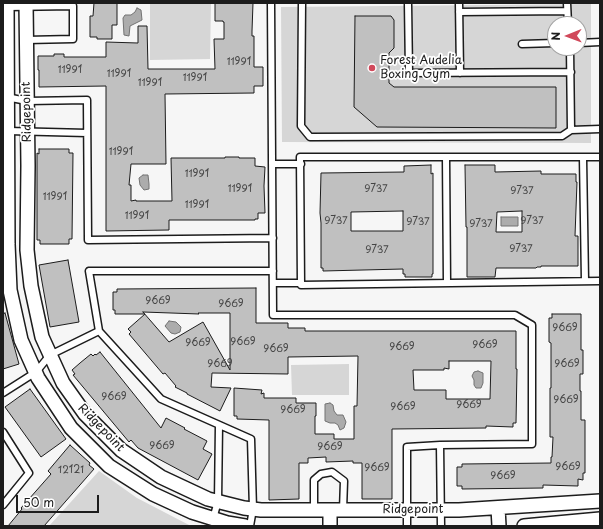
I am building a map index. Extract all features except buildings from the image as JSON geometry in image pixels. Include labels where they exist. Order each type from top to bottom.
[{"type":"street","name":"Ridgepoint","points":[[26,5],[27,250],[34,301],[42,337],[62,383],[85,414],[121,450],[161,477],[208,499],[261,510],[441,510],[498,508],[600,501]]},
{"type":"street","name":"Ridgepoint","points":[[6,6],[5,33],[10,290],[21,340],[38,378],[71,428],[109,466],[153,494],[192,512],[227,524],[245,526]]},
{"type":"street","points":[[498,508],[499,526]]},
{"type":"street","points":[[330,526],[336,510]]},
{"type":"street","points":[[524,526],[600,519]]},
{"type":"lane","points":[[271,3],[273,315],[515,315],[532,325],[532,444],[407,446],[407,526]]},
{"type":"lane","points":[[302,3],[301,126],[310,137],[562,136],[571,130],[600,129]]},
{"type":"lane","points":[[408,3],[409,73],[571,72]]},
{"type":"lane","points":[[459,3],[460,73]]},
{"type":"lane","points":[[567,3],[567,16]]},
{"type":"lane","points":[[6,6],[73,6],[73,39],[26,40]]},
{"type":"lane","points":[[459,12],[567,11]]},
{"type":"lane","points":[[587,43],[600,42]]},
{"type":"lane","points":[[522,44],[547,43]]},
{"type":"lane","points":[[570,56],[571,130]]},
{"type":"lane","points":[[6,97],[27,101],[87,100],[88,240],[273,238]]},
{"type":"lane","points":[[8,131],[87,133]]},
{"type":"lane","points":[[301,283],[300,157],[600,157]]},
{"type":"lane","points":[[446,157],[447,283]]},
{"type":"lane","points":[[583,158],[585,281]]},
{"type":"lane","points":[[272,164],[300,164]]},
{"type":"lane","points":[[250,526],[253,509],[251,439],[161,398],[99,331],[88,271],[273,271]]},
{"type":"lane","points":[[273,283],[301,283],[301,285],[600,281]]},
{"type":"lane","points":[[3,393],[36,372],[50,355],[99,331]]},
{"type":"lane","points":[[213,519],[218,502],[219,424]]},
{"type":"lane","points":[[3,432],[29,473],[3,505]]},
{"type":"lane","points":[[440,446],[441,526]]},
{"type":"lane","points":[[314,510],[314,480],[321,474],[332,472],[344,481],[336,510]]},
{"type":"shaded area","points":[[150,3],[211,3],[210,59],[150,60]]},
{"type":"shaded area","points":[[591,4],[591,143],[282,142],[281,7]]},
{"type":"shaded area","points":[[137,8],[141,10],[142,20],[130,26],[129,36],[124,35],[123,18],[125,15],[131,15]]},
{"type":"shaded area","points":[[143,175],[148,175],[149,189],[144,190],[140,185],[139,178]]},
{"type":"shaded area","points":[[501,217],[518,217],[518,226],[501,226]]},
{"type":"shaded area","points":[[169,321],[176,322],[181,327],[180,332],[175,334],[171,333],[165,326]]},
{"type":"shaded area","points":[[349,364],[349,395],[292,395],[291,365]]},
{"type":"shaded area","points":[[478,371],[483,373],[483,383],[481,388],[476,388],[472,376],[474,372]]},
{"type":"shaded area","points":[[330,403],[333,405],[334,411],[337,415],[343,415],[346,422],[344,428],[340,430],[338,425],[335,423],[325,421],[325,404]]},
{"type":"shaded area","points":[[99,471],[137,498],[191,526],[49,526]]},
{"type":"place","name":"Forest Audelia Boxing Gym","points":[[372,68]]}]
